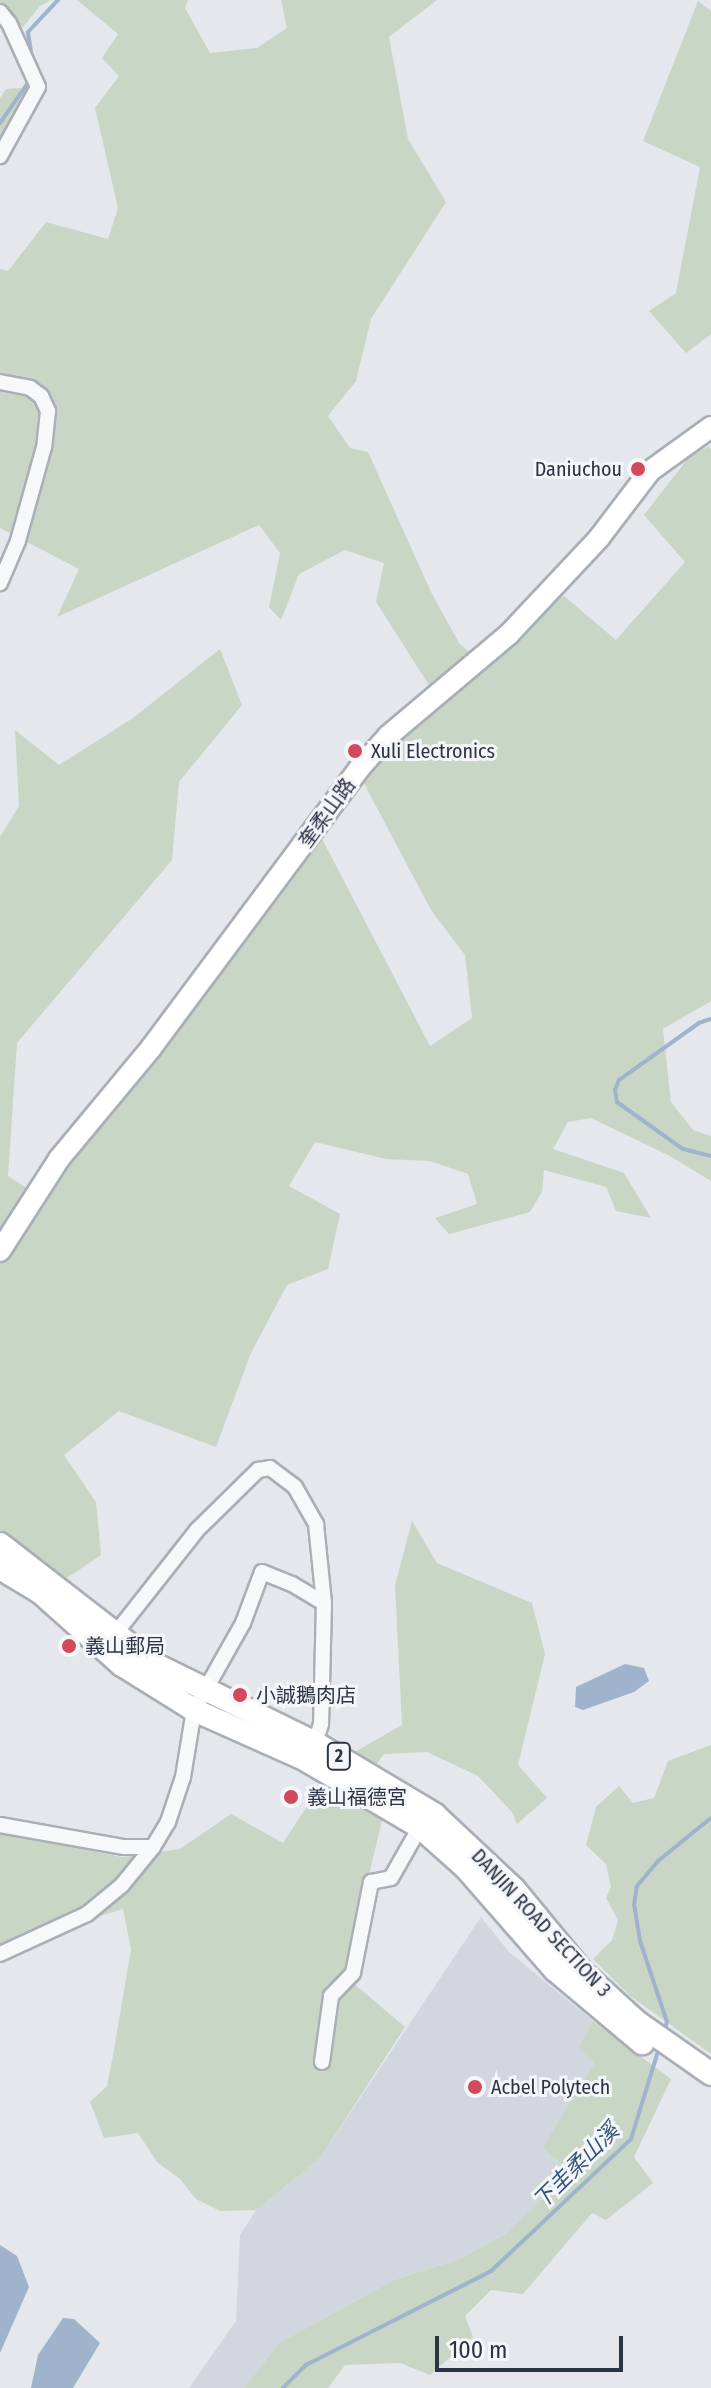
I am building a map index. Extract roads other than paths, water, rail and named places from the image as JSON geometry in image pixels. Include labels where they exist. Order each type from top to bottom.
[{"type":"main road","name":"DANJIN ROAD SECTION 3","points":[[0,1544],[47,1577],[198,1700],[315,1743],[434,1814],[514,1889],[633,2028]]},
{"type":"main road","name":"DANJIN ROAD SECTION 3","points":[[0,1568],[40,1592],[122,1665],[198,1700],[420,1827],[466,1868],[555,1970],[633,2028]]},
{"type":"main road","name":"2","points":[[633,2028],[674,2058],[711,2092]]},
{"type":"main road","name":"2","points":[[674,2058],[711,2074]]},
{"type":"street","points":[[0,12],[9,23],[38,87],[0,156]]},
{"type":"street","points":[[0,382],[30,388],[41,396],[48,411],[44,447],[18,541],[0,583]]},
{"type":"street","name":"奎柔山路","points":[[0,1251],[59,1159],[151,1048],[358,770],[388,736],[509,634],[599,538],[650,471],[711,427]]},
{"type":"street","points":[[115,1634],[197,1530],[258,1470],[270,1468],[295,1487],[316,1524],[324,1603],[321,1724],[315,1743]]},
{"type":"street","points":[[0,1954],[87,1914],[122,1885],[153,1847],[168,1822],[183,1777],[198,1700],[243,1623],[262,1572],[292,1584],[324,1603]]},
{"type":"street","points":[[0,1825],[124,1847],[153,1847]]},
{"type":"street","points":[[322,2062],[331,1996],[353,1973],[371,1882],[391,1878],[420,1827]]},
{"type":"water","points":[[625,1664],[644,1668],[649,1681],[634,1692],[583,1710],[575,1707],[576,1687]]},
{"type":"water","points":[[0,2245],[17,2256],[29,2287],[0,2353]]},
{"type":"water","points":[[63,2318],[74,2319],[100,2343],[73,2388],[31,2388],[38,2355]]},
{"type":"waterway","points":[[32,58],[28,32],[58,0]]},
{"type":"waterway","points":[[0,123],[30,80]]},
{"type":"waterway","name":"下圭柔山溪","points":[[711,1019],[699,1023],[619,1080],[615,1090],[617,1102],[683,1149],[711,1156]]},
{"type":"waterway","name":"下圭柔山溪","points":[[664,2033],[667,2022],[640,1941],[634,1905],[637,1886],[658,1861],[711,1818]]},
{"type":"waterway","name":"下圭柔山溪","points":[[283,2388],[306,2365],[491,2271],[631,2139],[660,2045]]},
{"type":"place","name":"Daniuchou","points":[[638,469]]},
{"type":"place","name":"Xuli Electronics","points":[[355,751]]},
{"type":"place","name":"義山郵局","points":[[69,1646]]},
{"type":"place","name":"小誠鵝肉店","points":[[240,1695]]},
{"type":"place","name":"義山福德宮","points":[[291,1797]]},
{"type":"place","name":"Acbel Polytech","points":[[475,2087]]}]
